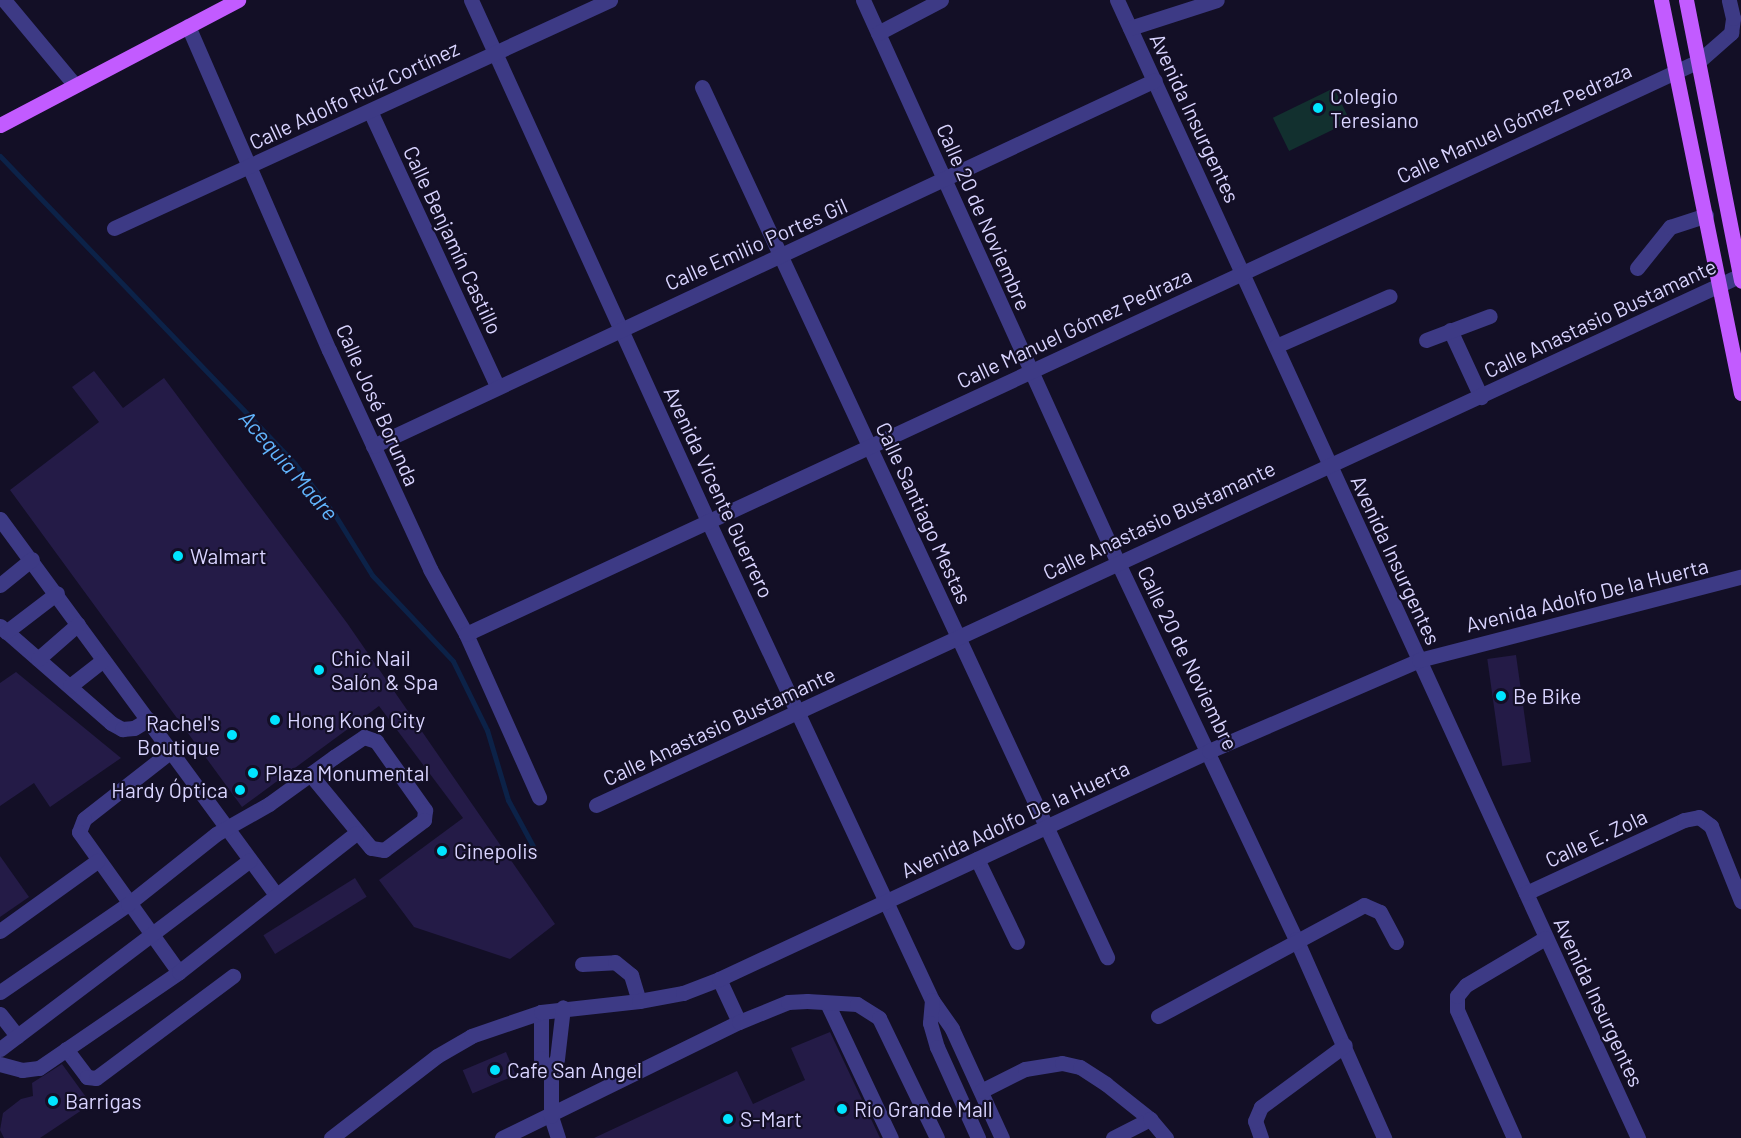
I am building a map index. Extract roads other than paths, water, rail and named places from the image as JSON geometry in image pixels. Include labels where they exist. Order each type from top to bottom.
[{"type":"main road","points":[[0,125],[74,84],[238,0]]},
{"type":"main road","points":[[1661,0],[1741,393]]},
{"type":"main road","points":[[1686,0],[1741,277]]},
{"type":"street","points":[[4,0],[74,84]]},
{"type":"street","name":"Avenida Vicente Guerrero","points":[[471,0],[708,521],[932,1000],[952,1029],[1002,1138]]},
{"type":"street","name":"Calle Adolfo Ruíz Cortínez","points":[[114,228],[371,113],[610,0]]},
{"type":"street","name":"Calle 20 de Noviembre","points":[[863,0],[1118,563],[1209,751],[1345,1045],[1384,1138]]},
{"type":"street","points":[[878,33],[941,0]]},
{"type":"street","name":"Avenida Insurgentes","points":[[1117,0],[1638,1138]]},
{"type":"street","points":[[1130,28],[1217,0]]},
{"type":"street","name":"Calle Manuel Gómez Pedraza","points":[[466,634],[1699,61],[1731,33],[1733,18],[1729,0]]},
{"type":"street","name":"Calle José Borunda","points":[[188,26],[252,166],[373,446],[430,569],[466,634],[539,796]]},
{"type":"street","name":"Calle Emilio Portes Gil","points":[[373,446],[622,328],[944,182],[1155,80]]},
{"type":"street","name":"Calle Santiago Mestas","points":[[702,87],[1107,957]]},
{"type":"street","name":"Calle Benjamín Castillo","points":[[371,113],[497,386]]},
{"type":"street","points":[[1637,267],[1670,227],[1706,215]]},
{"type":"street","name":"Calle Anastasio Bustamante","points":[[596,805],[959,638],[1328,464],[1481,397],[1741,277]]},
{"type":"street","points":[[1276,346],[1390,296]]},
{"type":"street","points":[[1426,340],[1490,316]]},
{"type":"street","points":[[1450,330],[1481,397]]},
{"type":"street","points":[[0,519],[57,593],[103,660],[149,719],[275,894]]},
{"type":"street","points":[[0,585],[32,559]]},
{"type":"street","name":"Avenida Adolfo De la Huerta","points":[[331,1138],[453,1045],[541,1012],[563,1007],[639,1001],[683,993],[719,979],[1209,751],[1419,660],[1741,577]]},
{"type":"street","points":[[57,593],[3,629],[122,729],[134,728],[149,719]]},
{"type":"street","points":[[38,659],[78,624]]},
{"type":"street","points":[[70,686],[103,660]]},
{"type":"street","points":[[0,992],[128,904],[227,830],[310,774],[370,736],[425,810],[424,820],[384,850],[371,848],[356,833],[310,774]]},
{"type":"street","points":[[171,751],[79,825],[81,838],[179,972]]},
{"type":"street","name":"Calle E. Zola","points":[[1526,893],[1684,820],[1699,817],[1711,826],[1741,901]]},
{"type":"street","points":[[0,1064],[29,1071],[66,1049],[179,972],[275,894],[356,833]]},
{"type":"street","points":[[977,859],[1017,942]]},
{"type":"street","points":[[0,1048],[152,936],[250,860]]},
{"type":"street","points":[[0,931],[97,861]]},
{"type":"street","points":[[1158,1016],[1296,939],[1364,905],[1380,912],[1396,942]]},
{"type":"street","points":[[1514,1138],[1456,1003],[1460,990],[1545,938]]},
{"type":"street","points":[[582,964],[615,962],[631,975],[639,1001]]},
{"type":"street","points":[[66,1049],[87,1077],[96,1078],[233,976]]},
{"type":"street","points":[[719,979],[739,1022]]},
{"type":"street","name":"Avenida Vicente Guerrero","points":[[932,1000],[930,1023],[937,1047],[978,1138]]},
{"type":"street","points":[[502,1138],[739,1022],[788,1002],[828,1005],[857,1004],[879,1018],[937,1138]]},
{"type":"street","points":[[828,1005],[891,1138]]},
{"type":"street","points":[[558,1138],[551,1116],[551,1077],[557,1059],[563,1007]]},
{"type":"street","points":[[541,1012],[542,1058],[551,1077]]},
{"type":"street","points":[[0,1014],[17,1036]]},
{"type":"street","points":[[1261,1138],[1255,1121],[1261,1107],[1345,1045]]},
{"type":"street","points":[[981,1091],[1025,1070],[1062,1063],[1080,1067],[1106,1084],[1150,1119],[1166,1138]]},
{"type":"street","points":[[1113,1138],[1150,1119]]},
{"type":"waterway","name":"Acequia Madre","points":[[0,156],[295,464],[335,515],[372,575],[453,661],[487,730],[508,800],[533,846]]},
{"type":"place","name":"Colegio Teresiano","points":[[1318,108]]},
{"type":"place","name":"Walmart","points":[[178,556]]},
{"type":"place","name":"Chic Nail Salón & Spa","points":[[319,670]]},
{"type":"place","name":"Be Bike","points":[[1501,696]]},
{"type":"place","name":"Hong Kong City","points":[[275,720]]},
{"type":"place","name":"Rachel's Boutique","points":[[232,735]]},
{"type":"place","name":"Plaza Monumental","points":[[253,773]]},
{"type":"place","name":"Hardy Óptica","points":[[240,790]]},
{"type":"place","name":"Cinepolis","points":[[442,851]]},
{"type":"place","name":"Cafe San Angel","points":[[495,1070]]},
{"type":"place","name":"Barrigas","points":[[53,1101]]},
{"type":"place","name":"Rio Grande Mall","points":[[842,1109]]},
{"type":"place","name":"S-Mart","points":[[728,1119]]}]
